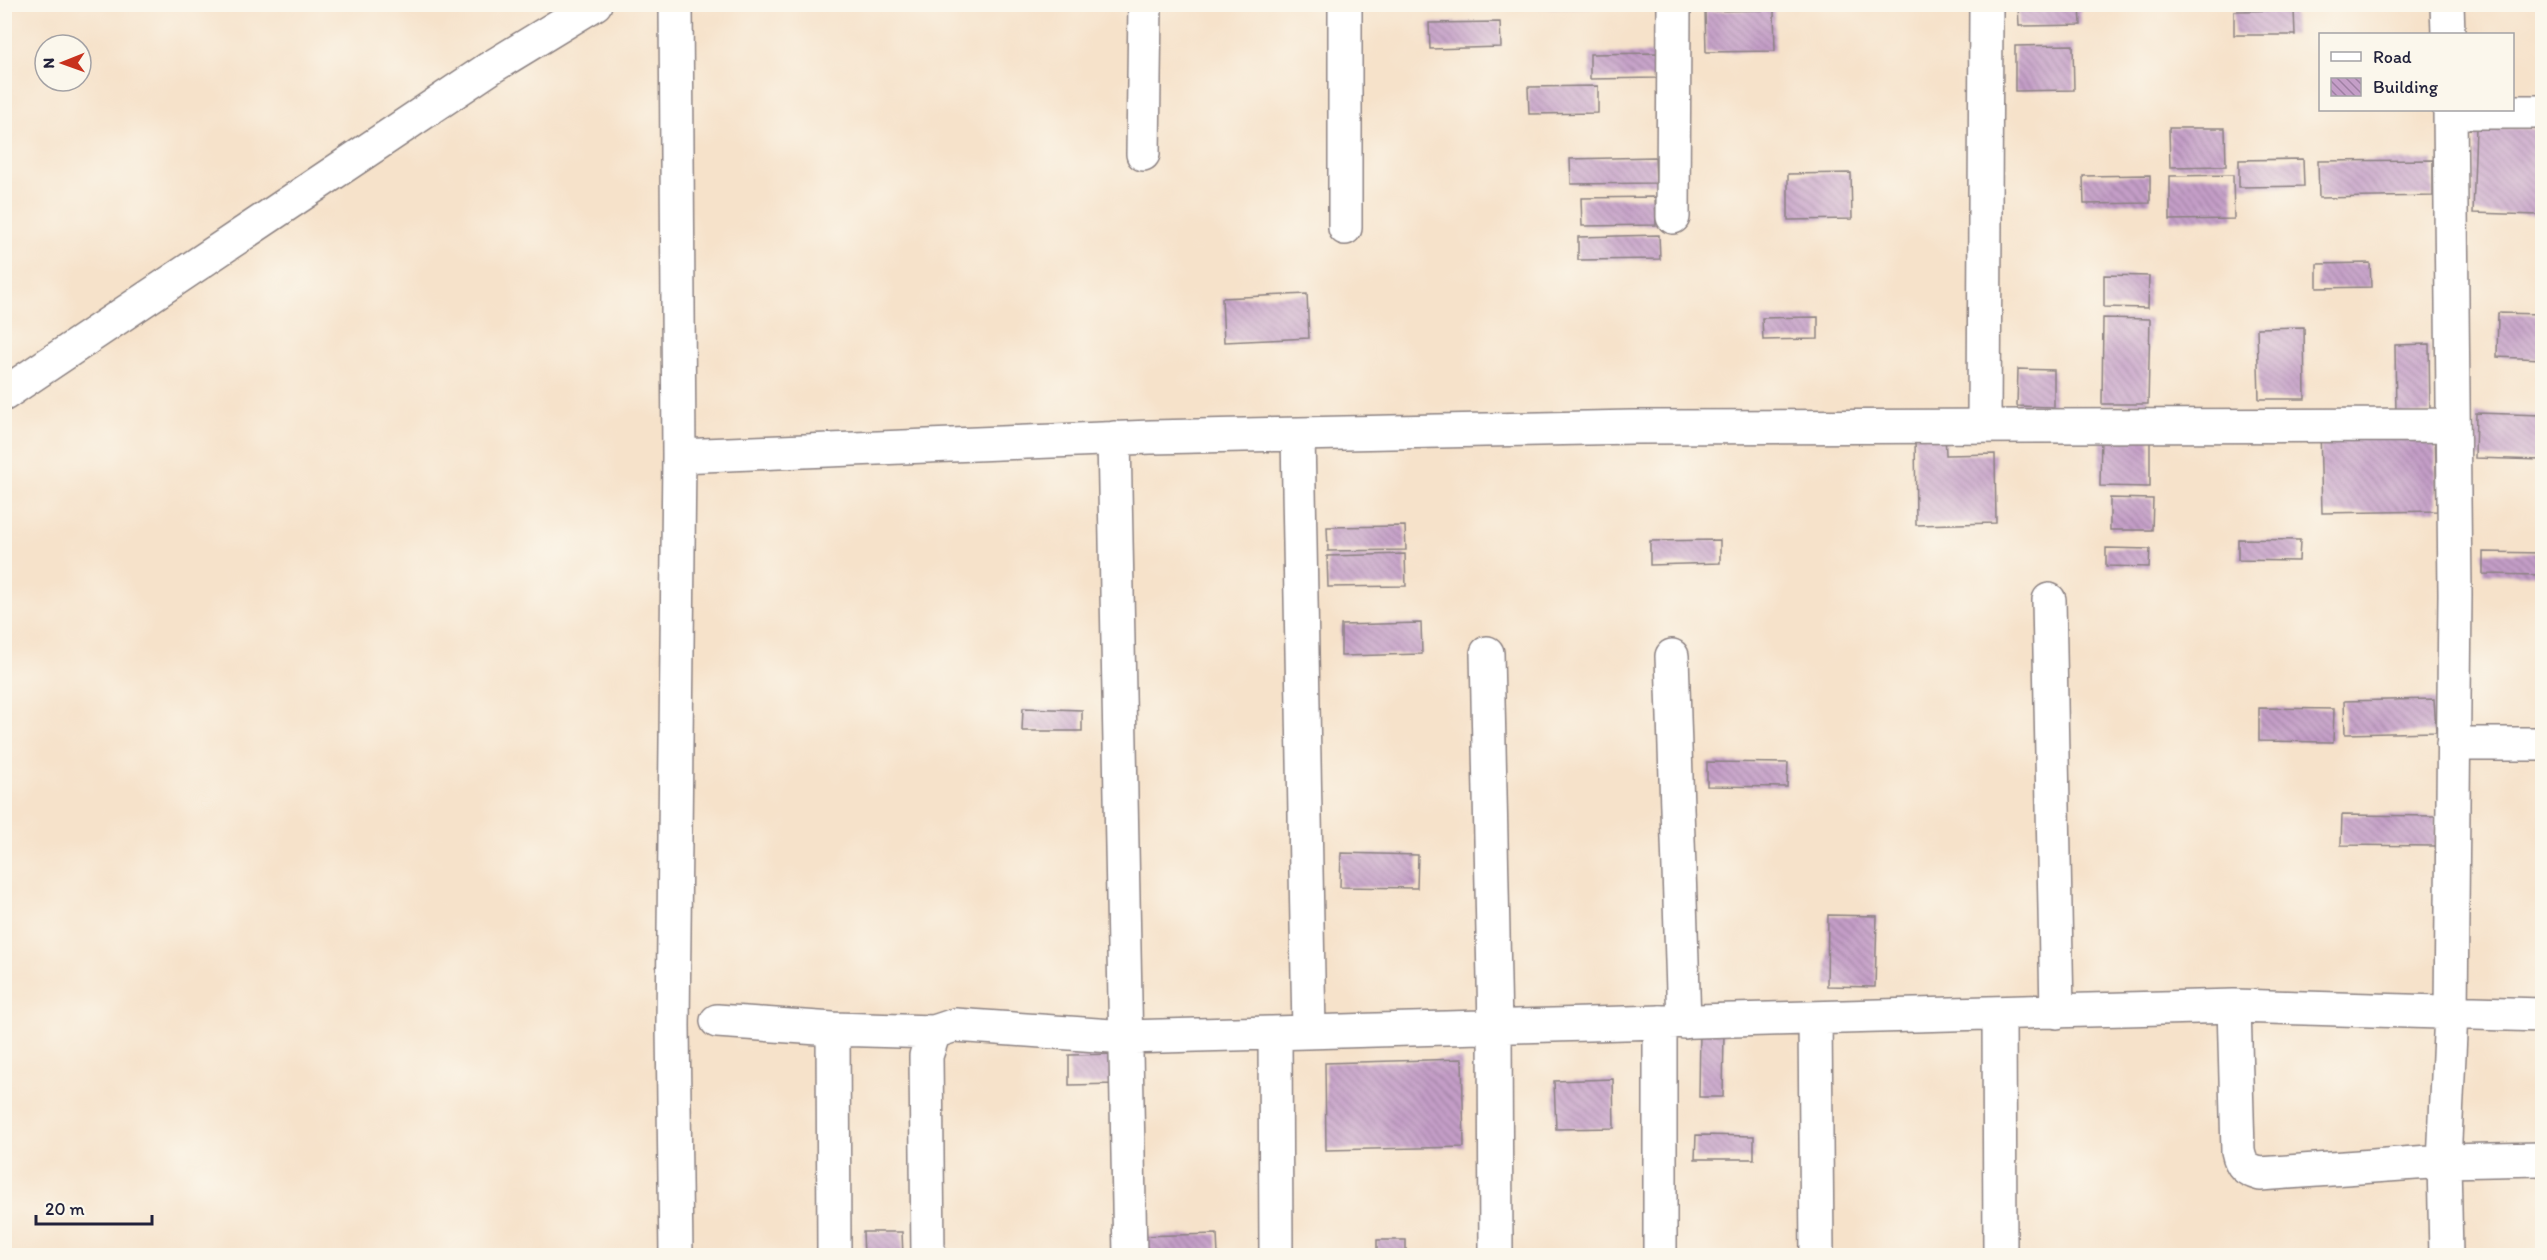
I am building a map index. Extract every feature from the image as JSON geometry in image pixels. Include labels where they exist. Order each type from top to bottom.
[{"type":"street","points":[[4,394],[490,68],[594,4]]},
{"type":"street","points":[[676,4],[679,456],[673,1026],[676,1256]]},
{"type":"street","points":[[1143,154],[1145,4]]},
{"type":"street","points":[[1345,4],[1345,228]]},
{"type":"street","points":[[1673,217],[1674,4]]},
{"type":"street","points":[[1984,426],[1986,4]]},
{"type":"street","points":[[2447,4],[2448,33]]},
{"type":"street","points":[[2446,1256],[2444,1161],[2451,1013],[2455,594],[2450,111],[2542,112]]},
{"type":"street","points":[[679,456],[1114,438],[1633,427],[2452,425]]},
{"type":"street","points":[[1298,435],[1309,1032]]},
{"type":"street","points":[[1114,438],[1130,1256]]},
{"type":"street","points":[[2049,600],[2057,1012]]},
{"type":"street","points":[[1487,653],[1495,1027],[1496,1256]]},
{"type":"street","points":[[1660,1256],[1672,1022],[1672,656]]},
{"type":"street","points":[[2453,744],[2542,744]]},
{"type":"street","points":[[2234,1006],[2238,1152],[2240,1164],[2249,1171],[2260,1174],[2444,1161],[2542,1159]]},
{"type":"street","points":[[717,1021],[833,1029],[934,1032],[955,1025],[1126,1037],[2234,1006],[2542,1015]]},
{"type":"street","points":[[1999,1013],[2000,1256]]},
{"type":"street","points":[[1815,1018],[1818,1256]]},
{"type":"street","points":[[833,1029],[834,1256]]},
{"type":"street","points":[[928,1256],[926,1056],[934,1032]]},
{"type":"street","points":[[1275,1033],[1276,1256]]},
{"type":"building","points":[[1526,4],[1599,4],[1599,7],[1526,8]]},
{"type":"building","points":[[2018,4],[2080,4],[2081,25],[2019,26]]},
{"type":"building","points":[[1774,10],[1775,51],[1706,52],[1705,11]]},
{"type":"building","points":[[2294,10],[2295,35],[2234,35],[2234,11]]},
{"type":"building","points":[[1500,22],[1501,47],[1430,49],[1429,23]]},
{"type":"building","points":[[2073,45],[2074,90],[2015,91],[2015,46]]},
{"type":"building","points":[[1658,53],[1658,78],[1590,79],[1590,54]]},
{"type":"building","points":[[1598,86],[1598,113],[1529,114],[1528,87]]},
{"type":"building","points":[[2476,127],[2542,129],[2539,215],[2473,213]]},
{"type":"building","points":[[2169,128],[2225,128],[2226,166],[2170,167]]},
{"type":"building","points":[[1655,157],[1656,183],[1571,184],[1570,159]]},
{"type":"building","points":[[2303,159],[2304,186],[2239,187],[2239,160]]},
{"type":"building","points":[[2433,160],[2433,196],[2319,198],[2318,161]]},
{"type":"building","points":[[1851,173],[1852,219],[1788,220],[1788,174]]},
{"type":"building","points":[[2150,175],[2150,203],[2084,204],[2083,176]]},
{"type":"building","points":[[2233,175],[2234,219],[2170,220],[2170,176]]},
{"type":"building","points":[[1655,197],[1656,225],[1582,226],[1581,198]]},
{"type":"building","points":[[1659,235],[1660,259],[1578,260],[1578,237]]},
{"type":"building","points":[[2370,263],[2371,287],[2317,288],[2317,264]]},
{"type":"building","points":[[2104,275],[2149,276],[2148,308],[2104,307]]},
{"type":"building","points":[[1307,294],[1309,338],[1224,342],[1222,298]]},
{"type":"building","points":[[2498,313],[2542,314],[2542,359],[2497,357]]},
{"type":"building","points":[[1818,317],[1818,339],[1763,340],[1762,318]]},
{"type":"building","points":[[2103,318],[2150,319],[2148,404],[2102,404]]},
{"type":"building","points":[[2304,327],[2305,399],[2259,399],[2257,328]]},
{"type":"building","points":[[2429,344],[2430,413],[2396,414],[2395,345]]},
{"type":"building","points":[[2018,369],[2054,370],[2054,407],[2017,406]]},
{"type":"building","points":[[2476,413],[2542,415],[2542,460],[2475,458]]},
{"type":"building","points":[[2435,426],[2437,511],[2322,513],[2320,428]]},
{"type":"building","points":[[1915,432],[1945,432],[1946,455],[1995,454],[1996,523],[1916,525]]},
{"type":"building","points":[[2101,434],[2150,435],[2150,487],[2100,486]]},
{"type":"building","points":[[2110,498],[2153,499],[2152,530],[2110,530]]},
{"type":"building","points":[[1405,526],[1406,550],[1328,551],[1327,527]]},
{"type":"building","points":[[2238,539],[2300,540],[2299,561],[2238,560]]},
{"type":"building","points":[[1720,540],[1720,563],[1650,565],[1650,541]]},
{"type":"building","points":[[2106,548],[2150,549],[2149,567],[2106,566]]},
{"type":"building","points":[[2483,552],[2542,553],[2542,575],[2483,574]]},
{"type":"building","points":[[1405,554],[1406,586],[1328,587],[1327,556]]},
{"type":"building","points":[[1421,623],[1422,654],[1341,656],[1341,625]]},
{"type":"building","points":[[2434,699],[2436,732],[2345,734],[2344,701]]},
{"type":"building","points":[[1023,708],[1082,710],[1082,731],[1022,731]]},
{"type":"building","points":[[2259,708],[2334,709],[2333,742],[2259,741]]},
{"type":"building","points":[[1707,762],[1788,763],[1787,787],[1707,786]]},
{"type":"building","points":[[2342,815],[2436,816],[2436,846],[2341,845]]},
{"type":"building","points":[[1341,853],[1418,855],[1417,888],[1340,887]]},
{"type":"building","points":[[1828,915],[1877,916],[1875,987],[1827,986]]},
{"type":"building","points":[[1700,1031],[1724,1031],[1723,1097],[1699,1097]]},
{"type":"building","points":[[1118,1054],[1118,1084],[1069,1085],[1069,1055]]},
{"type":"building","points":[[1462,1059],[1464,1147],[1326,1150],[1325,1063]]},
{"type":"building","points":[[1613,1079],[1614,1128],[1556,1129],[1554,1081]]},
{"type":"building","points":[[1696,1135],[1754,1136],[1754,1159],[1695,1159]]},
{"type":"building","points":[[863,1232],[902,1232],[903,1256],[864,1256]]},
{"type":"building","points":[[1217,1234],[1218,1256],[1138,1256],[1137,1236]]},
{"type":"building","points":[[1377,1240],[1406,1240],[1406,1256],[1377,1256]]}]
